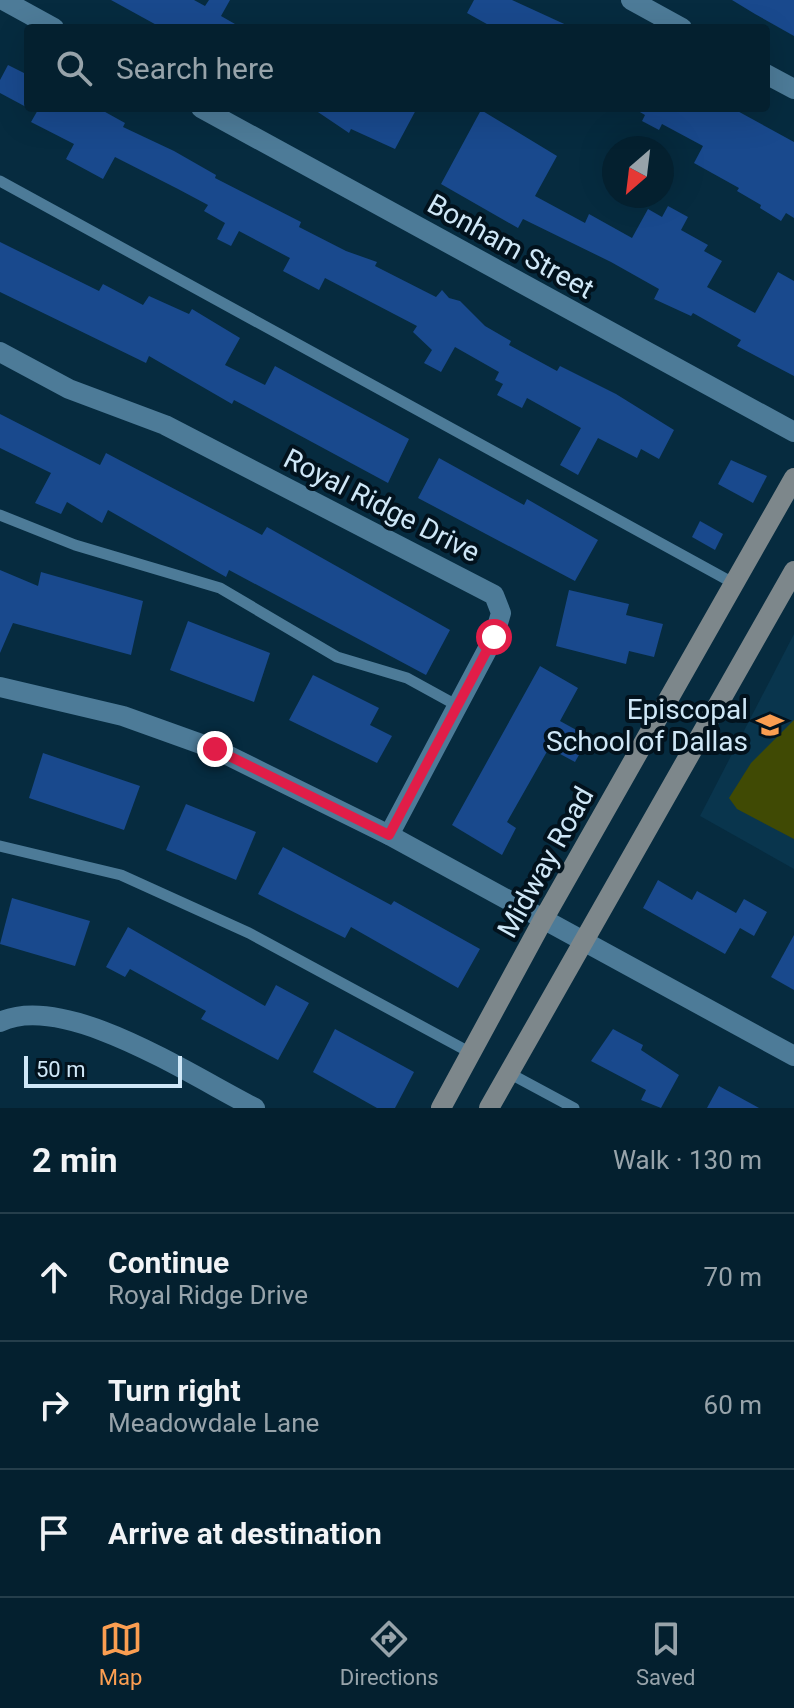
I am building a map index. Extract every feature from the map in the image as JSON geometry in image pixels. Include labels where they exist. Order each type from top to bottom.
[{"type":"main road","name":"Midway Road","points":[[441,1108],[543,920],[794,478]]},
{"type":"main road","points":[[489,1108],[794,571]]},
{"type":"street","points":[[3,0],[47,24]]},
{"type":"street","points":[[631,0],[675,24]]},
{"type":"street","points":[[770,76],[794,89]]},
{"type":"street","name":"Bonham Street","points":[[208,112],[794,432]]},
{"type":"street","name":"Royal Ridge Drive","points":[[0,352],[69,389],[165,425],[494,595],[501,613],[494,637],[389,835]]},
{"type":"street","points":[[0,687],[123,716],[215,749],[389,835],[794,1056]]},
{"type":"street","points":[[0,1022],[18,1013],[91,1024],[255,1108]]},
{"type":"lane","points":[[0,181],[735,584]]},
{"type":"lane","points":[[0,515],[75,545],[220,588],[337,657],[407,678],[458,706]]},
{"type":"lane","points":[[0,846],[121,875],[249,933],[471,1053]]},
{"type":"lane","points":[[509,1073],[574,1108]]},
{"type":"shaded area","name":"Episcopal School of Dallas","points":[[794,634],[794,869],[700,816]]},
{"type":"green space","points":[[794,720],[794,839],[737,809],[729,798],[751,763]]},
{"type":"building","points":[[111,0],[194,0],[205,6],[209,0],[230,0],[221,16],[235,24],[155,24]]},
{"type":"building","points":[[474,0],[512,0],[564,24],[487,24],[467,13]]},
{"type":"building","points":[[732,0],[794,0],[794,36],[755,14]]},
{"type":"building","points":[[8,65],[24,73],[24,106],[0,93],[0,80]]},
{"type":"building","points":[[37,112],[105,112],[125,123],[123,127],[174,151],[216,175],[215,178],[301,222],[299,227],[346,251],[377,262],[375,266],[436,297],[442,290],[449,298],[460,301],[485,326],[511,341],[509,345],[557,371],[560,366],[616,394],[674,430],[659,459],[641,449],[637,458],[598,438],[578,475],[560,465],[581,428],[527,398],[522,408],[497,395],[503,384],[495,380],[499,372],[455,347],[441,372],[424,363],[432,350],[413,332],[417,326],[325,278],[319,290],[283,271],[290,258],[239,231],[231,246],[217,239],[225,223],[204,211],[208,205],[115,157],[103,179],[66,159],[74,144],[31,122]]},
{"type":"building","points":[[318,112],[415,112],[395,149],[351,129],[349,133]]},
{"type":"building","points":[[480,112],[557,156],[535,196],[585,223],[589,214],[632,238],[648,209],[662,217],[667,208],[672,208],[688,217],[681,230],[708,245],[704,251],[722,261],[707,287],[755,313],[778,272],[794,281],[794,376],[737,346],[741,340],[693,313],[691,316],[654,299],[659,289],[611,262],[523,219],[518,228],[441,184]]},
{"type":"building","points":[[640,112],[739,112],[794,142],[794,218],[786,213],[781,221],[737,191],[739,188],[694,163],[703,146],[662,124],[659,130],[642,121],[645,115]]},
{"type":"building","points":[[0,242],[99,291],[103,284],[143,305],[149,296],[189,314],[192,309],[240,338],[225,365],[265,385],[275,366],[409,439],[388,483],[234,400],[232,404],[149,356],[146,363],[0,292]]},
{"type":"building","points":[[0,414],[100,465],[106,453],[262,535],[267,527],[450,630],[426,675],[229,570],[226,577],[108,510],[102,523],[67,502],[61,514],[35,503],[51,473],[0,448]]},
{"type":"building","points":[[439,458],[524,505],[527,499],[598,540],[575,581],[418,498]]},
{"type":"building","points":[[731,460],[767,476],[753,503],[718,484]]},
{"type":"building","points":[[700,521],[723,534],[715,550],[692,537]]},
{"type":"building","points":[[0,570],[38,586],[41,572],[143,601],[131,655],[13,623],[0,653]]},
{"type":"building","points":[[569,590],[629,604],[626,615],[663,624],[654,657],[629,651],[626,664],[556,646]]},
{"type":"building","points":[[188,621],[270,653],[254,702],[170,670]]},
{"type":"building","points":[[540,666],[578,688],[560,721],[589,737],[575,762],[549,748],[507,822],[516,828],[502,855],[452,825]]},
{"type":"building","points":[[313,675],[379,708],[370,725],[392,736],[377,763],[289,720]]},
{"type":"building","points":[[43,753],[140,786],[124,830],[29,798]]},
{"type":"building","points":[[186,804],[256,832],[236,880],[166,850]]},
{"type":"building","points":[[283,847],[391,905],[394,901],[480,949],[458,988],[351,927],[345,938],[258,894]]},
{"type":"building","points":[[658,880],[692,900],[697,891],[736,913],[744,899],[767,912],[754,936],[740,928],[725,954],[643,908]]},
{"type":"building","points":[[12,898],[90,921],[75,966],[0,944]]},
{"type":"building","points":[[128,927],[265,1006],[276,985],[309,1003],[278,1060],[201,1019],[206,1011],[130,969],[125,977],[106,967]]},
{"type":"building","points":[[794,935],[794,990],[771,977]]},
{"type":"building","points":[[335,1029],[414,1072],[395,1108],[377,1108],[313,1072]]},
{"type":"building","points":[[613,1029],[643,1045],[641,1050],[679,1075],[661,1108],[641,1100],[646,1090],[591,1061]]},
{"type":"building","points":[[719,1086],[759,1108],[707,1108]]},
{"type":"place","name":"Episcopal School of Dallas","points":[[770,725]]},
{"type":"route","points":[[215,749],[389,835],[494,637]]}]
